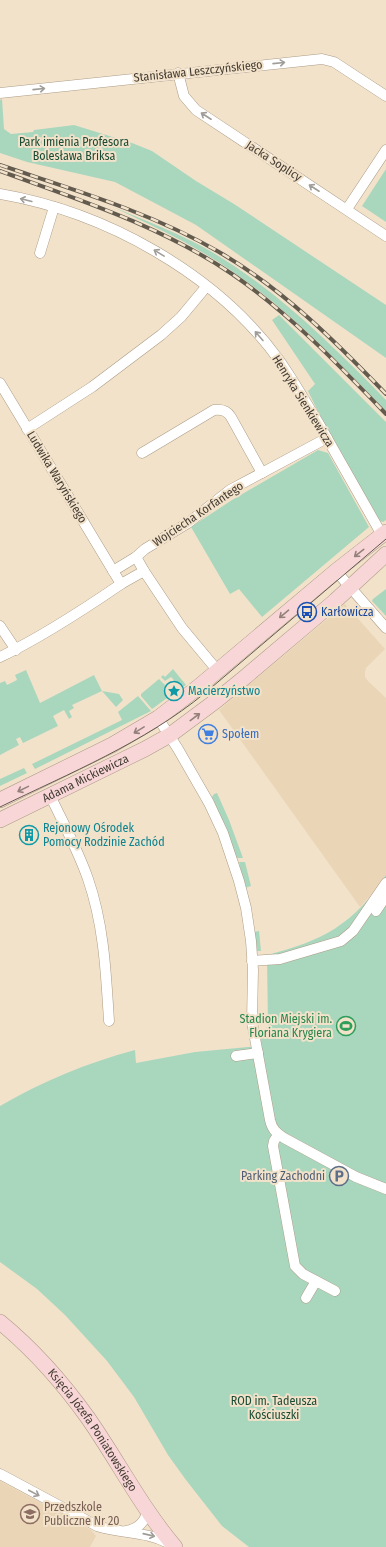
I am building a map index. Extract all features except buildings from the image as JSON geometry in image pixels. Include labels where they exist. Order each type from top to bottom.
[{"type":"street","name":"Stanisława Leszczyńskiego","points":[[0,93],[325,59],[334,62],[386,96]]},
{"type":"street","name":"Jacka Soplicy","points":[[178,74],[184,96],[196,110],[386,236]]},
{"type":"street","points":[[347,209],[386,150]]},
{"type":"street","name":"Henryka Sienkiewicza","points":[[0,194],[54,207],[90,220],[146,246],[173,262],[234,311],[268,346],[292,378],[384,533]]},
{"type":"street","points":[[40,254],[54,207]]},
{"type":"street","points":[[28,429],[92,387],[160,335],[181,317],[206,287]]},
{"type":"street","name":"Ludwika Waryńskiego","points":[[0,383],[121,584]]},
{"type":"street","points":[[142,453],[214,410],[223,410],[226,411],[231,417],[262,473]]},
{"type":"street","name":"Wojciecha Korfantego","points":[[136,557],[145,549],[188,523],[230,490],[327,438]]},
{"type":"street","name":"Adama Mickiewicza","points":[[0,800],[112,745],[158,718],[384,533]]},
{"type":"street","name":"Adama Mickiewicza","points":[[0,820],[170,735],[232,688],[350,588],[386,554]]},
{"type":"street","points":[[113,571],[136,557],[182,628],[217,670]]},
{"type":"street","points":[[0,657],[16,650],[144,571]]},
{"type":"street","points":[[336,571],[386,628]]},
{"type":"street","points":[[0,626],[16,650]]},
{"type":"street","points":[[158,718],[170,735],[210,804],[227,845],[246,908],[252,961],[252,1022],[270,1120],[273,1129],[278,1135],[356,1177],[386,1189]]},
{"type":"street","points":[[50,795],[84,869],[99,918],[105,955],[109,1022]]},
{"type":"street","points":[[252,961],[271,961],[312,948],[341,941],[353,931],[386,883]]},
{"type":"street","points":[[376,910],[386,896]]},
{"type":"street","points":[[236,1056],[257,1049]]},
{"type":"street","points":[[278,1135],[274,1140],[273,1146],[294,1262],[300,1272],[335,1291]]},
{"type":"street","points":[[306,1298],[316,1281]]},
{"type":"street","name":"Księcia Józefa Poniatowskiego","points":[[0,1322],[35,1354],[70,1394],[95,1428],[147,1510],[175,1547]]},
{"type":"street","points":[[0,1474],[92,1524],[108,1530],[152,1536],[175,1547]]},
{"type":"street","points":[[120,1531],[134,1529],[145,1518],[147,1510]]},
{"type":"shaded area","points":[[345,604],[385,649],[366,668],[365,677],[386,698],[386,875],[378,887],[360,907],[219,710]]},
{"type":"shaded area","name":"Przedszkole Publiczne Nr 20","points":[[0,1481],[91,1530],[96,1536],[90,1547],[0,1547]]},
{"type":"green space","name":"Park imienia Profesora Bolesława Briksa","points":[[2,99],[4,129],[11,134],[74,125],[132,143],[152,151],[386,305],[386,358],[196,225],[115,182],[27,162],[0,153],[0,100]]},
{"type":"green space","points":[[386,169],[386,222],[362,206]]},
{"type":"green space","points":[[113,207],[160,226],[194,242],[230,263],[255,280],[278,298],[323,338],[386,400],[386,411],[301,326],[231,270],[194,247]]},
{"type":"green space","points":[[279,315],[386,422],[386,520],[383,522],[378,520],[338,452],[308,391],[315,384],[272,320]]},
{"type":"green space","points":[[318,450],[328,453],[369,527],[262,617],[239,589],[230,594],[191,527],[232,500]]},
{"type":"green space","points":[[386,589],[386,616],[372,601]]},
{"type":"green space","points":[[173,669],[186,685],[181,688],[171,677],[165,681],[161,677],[163,675],[165,677]]},
{"type":"green space","points":[[26,670],[40,703],[94,675],[102,691],[72,705],[74,708],[69,711],[72,717],[69,719],[64,710],[53,716],[58,726],[23,743],[20,737],[16,739],[19,745],[0,755],[0,683],[5,681],[7,685],[17,680],[15,675]]},
{"type":"green space","points":[[159,679],[165,685],[170,681],[178,690],[152,709],[141,694]]},
{"type":"green space","points":[[102,691],[119,694],[123,700],[116,707]]},
{"type":"green space","points":[[138,696],[151,711],[35,769],[32,764],[122,720],[118,712]]},
{"type":"green space","points":[[24,768],[27,773],[0,786],[0,779]]},
{"type":"green space","points":[[217,793],[243,858],[237,858],[212,797]]},
{"type":"green space","points":[[239,862],[245,862],[251,886],[245,888]]},
{"type":"green space","name":"ROD im. Tadeusza Kościuszki","points":[[386,875],[386,1547],[249,1547],[222,1526],[186,1480],[168,1455],[134,1397],[107,1361],[65,1315],[37,1289],[0,1262],[0,1106],[49,1081],[100,1061],[135,1050],[136,1063],[195,1052],[258,1046],[258,1037],[268,1026],[267,957],[265,957],[265,954],[267,955],[287,950],[336,928],[362,906]]},
{"type":"green space","points":[[259,931],[261,951],[256,951],[254,932]]},
{"type":"tram line","points":[[0,807],[106,756],[132,742],[182,711],[386,539]]},
{"type":"railway","points":[[0,165],[139,213],[219,252],[265,282],[287,299],[328,336],[386,394]]},
{"type":"railway","points":[[0,171],[119,215],[205,257],[253,289],[293,322],[386,414]]},
{"type":"place","name":"Karłowicza","points":[[307,612]]},
{"type":"place","name":"Macierzyństwo","points":[[174,691]]},
{"type":"place","name":"Społem","points":[[208,734]]},
{"type":"place","name":"Rejonowy Ośrodek Pomocy Rodzinie Zachód","points":[[29,835]]},
{"type":"place","name":"Stadion Miejski im. Floriana Krygiera","points":[[346,1026]]},
{"type":"place","name":"Parking Zachodni","points":[[339,1176]]},
{"type":"place","name":"Przedszkole Publiczne Nr 20","points":[[30,1514]]}]
